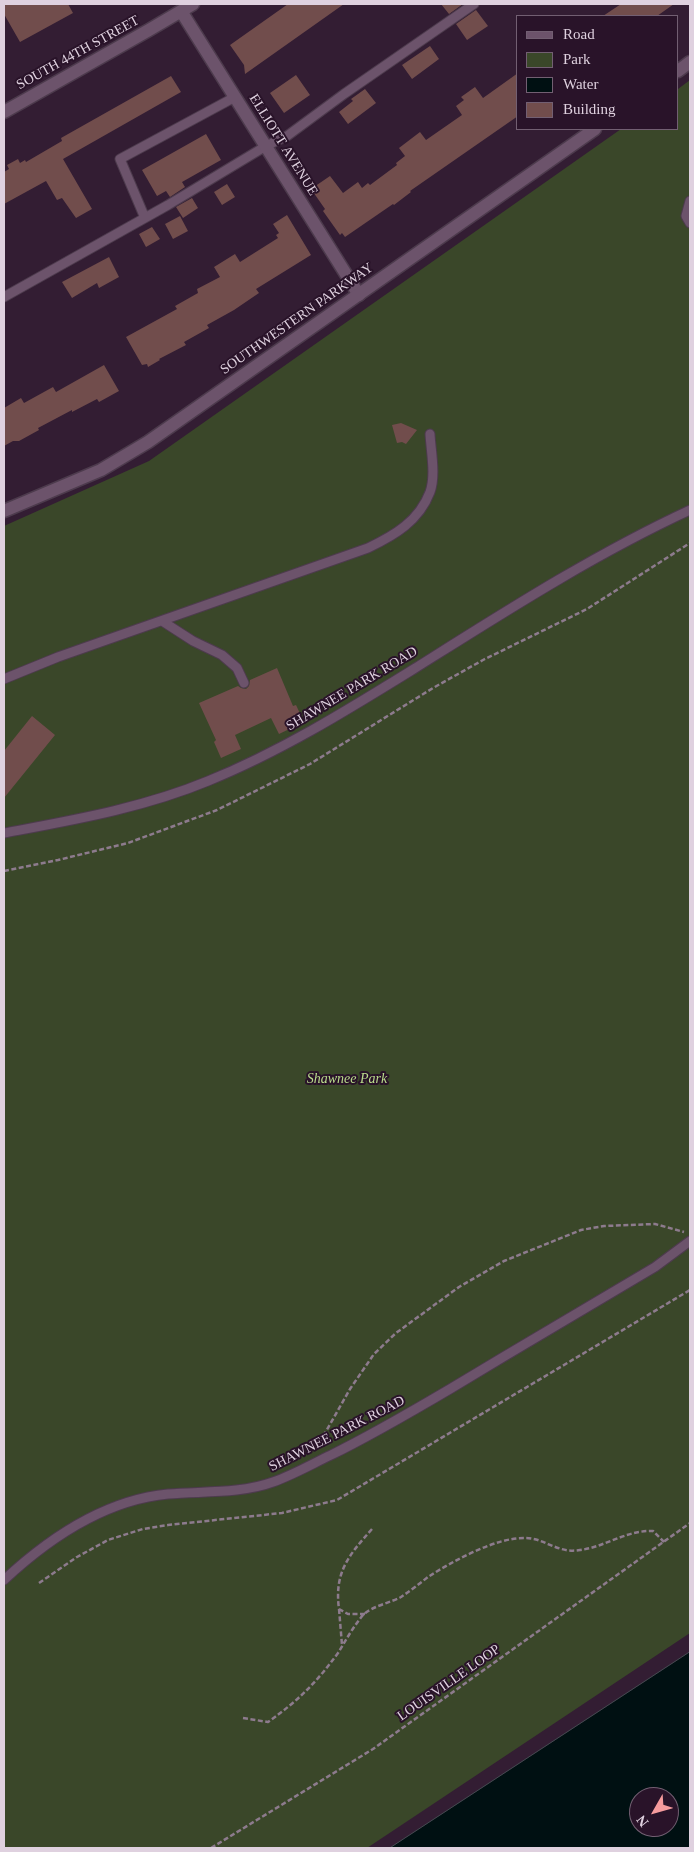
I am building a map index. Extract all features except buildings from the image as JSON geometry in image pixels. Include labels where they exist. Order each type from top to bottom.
[{"type":"street","name":"ELLIOTT AVENUE","points":[[187,7],[235,97],[359,294]]},
{"type":"street","name":"SOUTH 44TH STREET","points":[[4,112],[187,7]]},
{"type":"street","points":[[679,70],[690,62]]},
{"type":"street","name":"SOUTHWESTERN PARKWAY","points":[[4,511],[101,470],[125,457],[594,130]]},
{"type":"lane","points":[[4,297],[286,136],[474,4]]},
{"type":"lane","points":[[144,218],[120,159],[235,97]]},
{"type":"lane","points":[[690,202],[686,216],[690,223]]},
{"type":"lane","points":[[4,679],[58,657],[368,548],[393,536],[416,518],[430,491],[433,470],[430,434]]},
{"type":"lane","name":"SHAWNEE PARK ROAD","points":[[4,833],[78,820],[128,808],[199,785],[244,766],[344,712],[540,590],[612,549],[690,510]]},
{"type":"lane","points":[[162,621],[222,655],[237,668],[244,683]]},
{"type":"lane","name":"SHAWNEE PARK ROAD","points":[[4,1580],[27,1558],[59,1535],[99,1514],[136,1500],[166,1494],[254,1486],[272,1482],[306,1468],[382,1430],[654,1267],[690,1241]]},
{"type":"path","points":[[4,871],[128,843],[217,810],[310,764],[433,688],[587,608],[690,543]]},
{"type":"path","points":[[306,1468],[350,1389],[374,1354],[396,1333],[459,1287],[504,1261],[581,1230],[604,1226],[656,1224],[690,1234]]},
{"type":"path","points":[[40,1583],[77,1557],[108,1540],[142,1529],[168,1524],[282,1513],[337,1500],[690,1290]]},
{"type":"path","name":"LOUISVILLE LOOP","points":[[211,1848],[373,1749],[690,1523]]},
{"type":"path","points":[[342,1646],[337,1594],[338,1579],[350,1556],[372,1529]]},
{"type":"path","points":[[339,1609],[348,1614],[365,1614],[401,1597],[430,1576],[464,1558],[484,1548],[510,1539],[527,1538],[570,1551],[582,1550],[641,1530],[653,1530],[664,1542]]},
{"type":"path","points":[[244,1718],[268,1722],[290,1707],[313,1686],[365,1614]]},
{"type":"green space","name":"Shawnee Park","points":[[690,80],[690,1633],[367,1848],[4,1848],[4,526],[149,461],[620,130],[679,130],[679,88]]},
{"type":"water","points":[[690,1652],[690,1848],[390,1848]]}]
